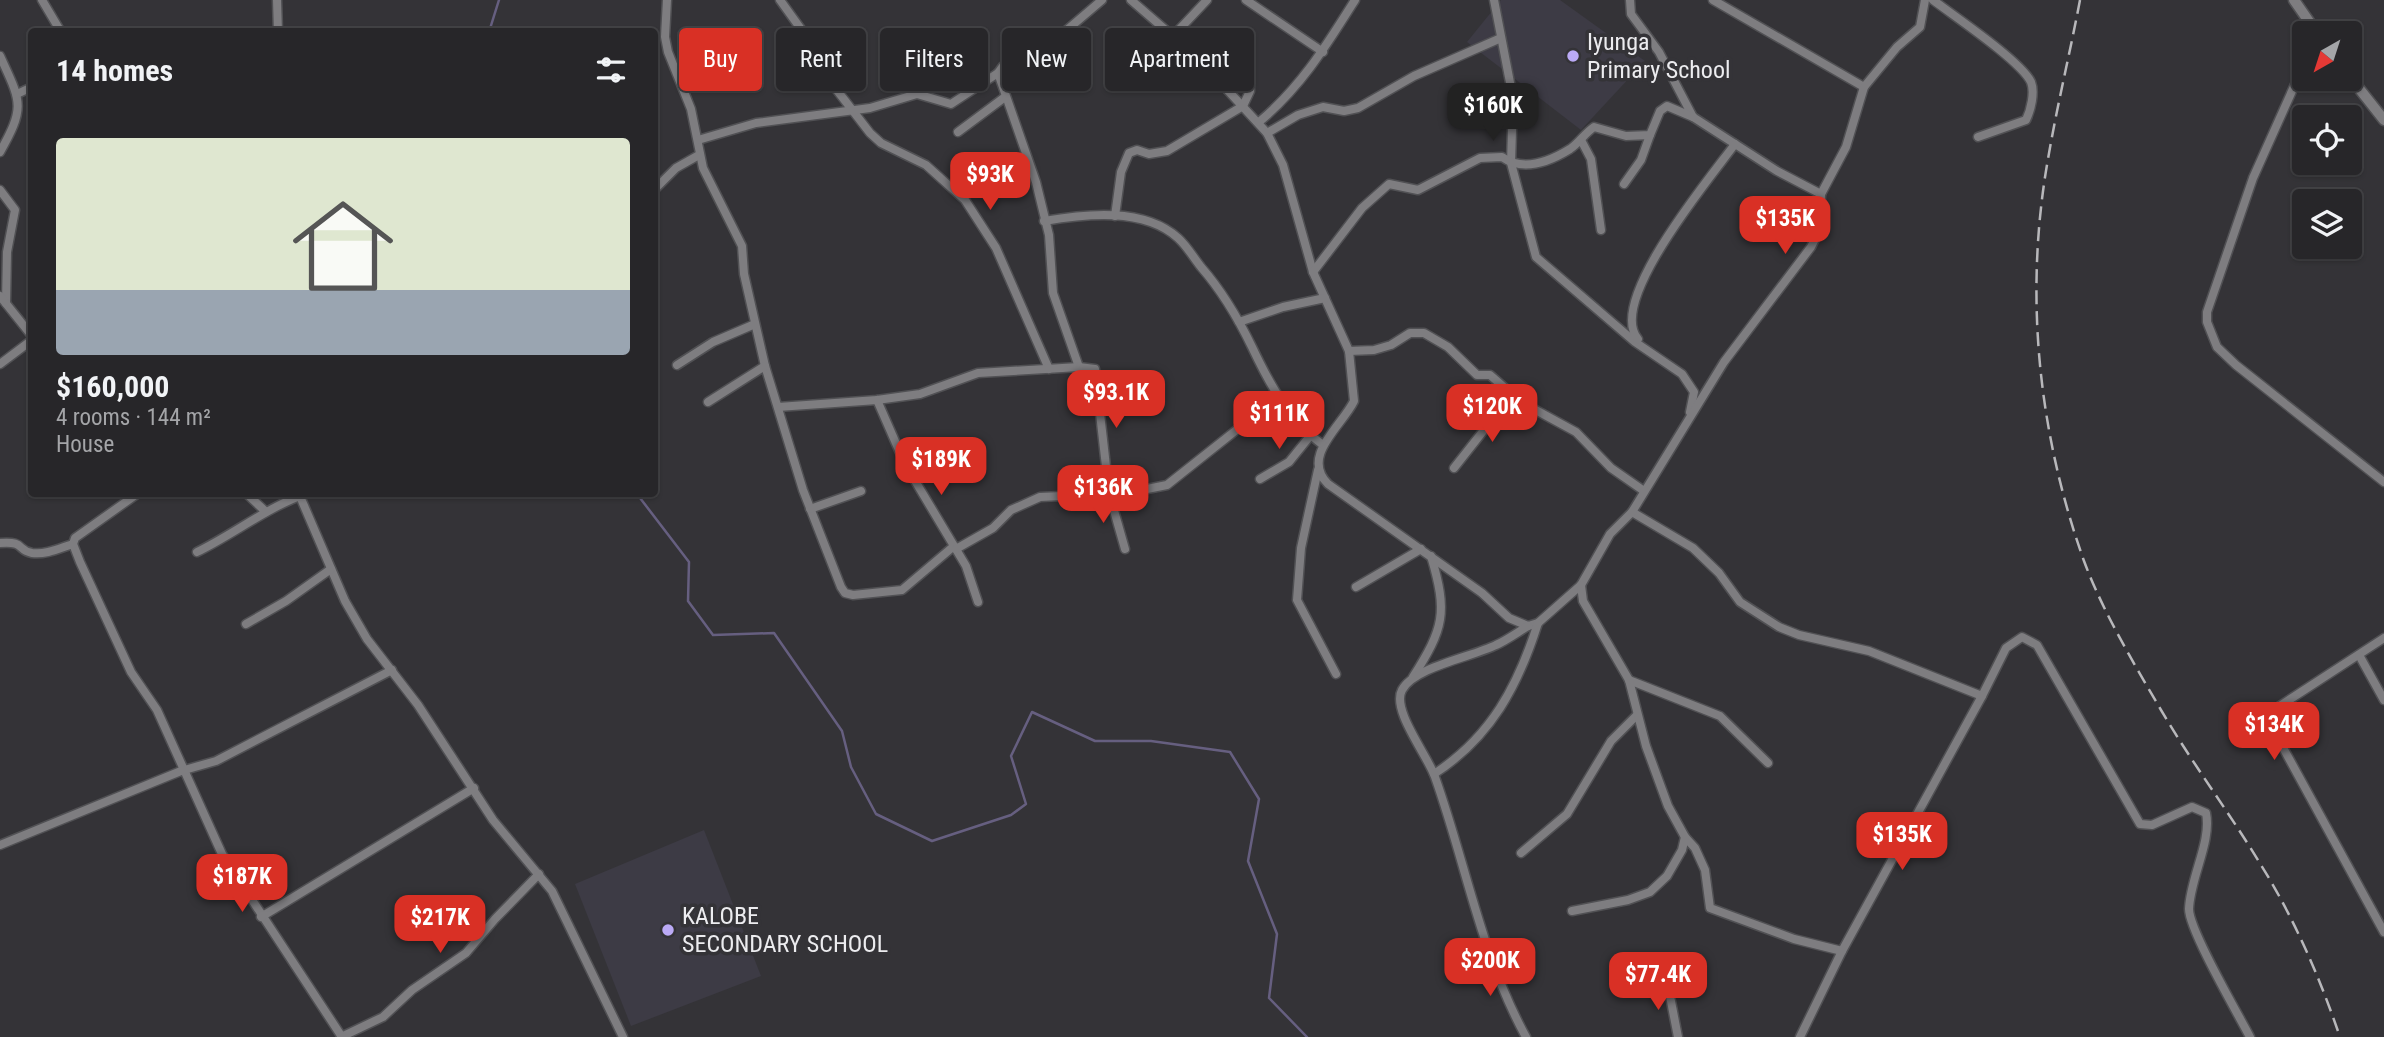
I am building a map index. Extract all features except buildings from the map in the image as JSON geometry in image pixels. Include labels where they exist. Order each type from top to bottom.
[{"type":"street","points":[[42,0],[59,28]]},
{"type":"street","points":[[277,0],[278,28]]},
{"type":"street","points":[[667,0],[665,37],[668,52],[691,109],[699,155],[712,188],[742,246],[744,274],[765,366],[810,509],[841,587],[848,594],[902,590],[955,548],[993,528],[1011,510],[1029,500],[1052,495],[1147,490],[1167,485],[1278,397]]},
{"type":"street","points":[[780,0],[853,110],[881,143],[926,165],[965,200],[996,248],[1049,369]]},
{"type":"street","points":[[698,140],[780,119],[853,110],[917,94],[951,104],[998,73],[1003,66],[1072,27],[1102,0]]},
{"type":"street","points":[[1131,0],[1165,28]]},
{"type":"street","points":[[1181,28],[1207,0]]},
{"type":"street","points":[[1246,0],[1323,52]]},
{"type":"street","points":[[1259,122],[1296,90],[1355,0]]},
{"type":"street","points":[[1494,0],[1513,97],[1511,163],[1524,218],[1540,264],[1644,347],[1672,365],[1691,383],[1694,392],[1689,418]]},
{"type":"street","points":[[1630,0],[1631,15],[1659,52],[1693,117]]},
{"type":"street","points":[[1713,0],[1864,87]]},
{"type":"street","points":[[1413,677],[1498,644],[1538,623],[1581,585],[1610,534],[1632,512],[1731,351],[1811,247],[1820,229],[1821,194],[1849,139],[1864,87],[1897,47],[1920,27],[1924,0]]},
{"type":"street","points":[[1933,0],[2012,62],[2031,81],[2026,120],[1978,136]]},
{"type":"street","points":[[2294,0],[2308,21]]},
{"type":"street","points":[[1267,133],[1298,115],[1323,107],[1344,111],[1371,103],[1414,76],[1501,38]]},
{"type":"street","points":[[0,56],[17,94],[19,114],[0,152]]},
{"type":"street","points":[[998,73],[1031,165],[1050,247],[1053,293],[1079,367]]},
{"type":"street","points":[[17,94],[28,89]]},
{"type":"street","points":[[1228,91],[1259,122],[1283,165],[1313,272],[1349,351],[1354,401],[1323,445],[1301,548],[1297,600],[1336,674]]},
{"type":"street","points":[[1115,216],[1121,172],[1129,153],[1137,150],[1149,154],[1167,151],[1243,106],[1250,91]]},
{"type":"street","points":[[2292,91],[2253,178],[2211,300],[2207,322],[2217,347],[2236,365],[2384,482]]},
{"type":"street","points":[[2361,91],[2384,120]]},
{"type":"street","points":[[958,132],[1005,97]]},
{"type":"street","points":[[1624,184],[1642,160],[1660,111],[1667,106],[1693,117],[1821,194]]},
{"type":"street","points":[[1313,272],[1362,208],[1390,184],[1418,190],[1480,158],[1502,157],[1511,163],[1528,166],[1539,163],[1571,149],[1594,127],[1626,136],[1650,135]]},
{"type":"street","points":[[1581,140],[1591,159],[1601,230]]},
{"type":"street","points":[[1644,347],[1634,335],[1629,323],[1640,285],[1693,201],[1735,144]]},
{"type":"street","points":[[658,186],[676,168],[699,155]]},
{"type":"street","points":[[0,190],[15,210],[7,252],[3,299],[28,333]]},
{"type":"street","points":[[1044,220],[1082,214],[1115,216],[1143,221],[1177,237],[1220,290],[1278,397],[1310,436],[1323,445]]},
{"type":"street","points":[[1239,322],[1283,307],[1325,298]]},
{"type":"street","points":[[677,365],[713,342],[755,324]]},
{"type":"street","points":[[1349,351],[1374,350],[1391,345],[1410,333],[1423,333],[1448,347],[1477,375],[1495,378],[1521,402],[1576,432],[1611,468],[1644,491]]},
{"type":"street","points":[[0,364],[28,341]]},
{"type":"street","points":[[708,402],[765,366]]},
{"type":"street","points":[[778,407],[877,400],[929,392],[978,373],[1079,367],[1095,369],[1109,493],[1125,549]]},
{"type":"street","points":[[877,400],[905,464],[967,566],[978,602]]},
{"type":"street","points":[[1454,468],[1499,411],[1507,405],[1521,402]]},
{"type":"street","points":[[1260,479],[1289,462],[1310,436]]},
{"type":"street","points":[[1318,467],[1324,480],[1351,503],[1431,556],[1509,618],[1528,626]]},
{"type":"street","points":[[810,509],[861,491]]},
{"type":"street","points":[[0,543],[18,542],[33,553],[73,544],[81,533],[133,497]]},
{"type":"street","points":[[250,497],[266,512]]},
{"type":"street","points":[[197,552],[295,497]]},
{"type":"street","points":[[302,497],[331,569],[367,639],[392,670],[510,843],[539,874],[564,912],[623,1037]]},
{"type":"street","points":[[1632,512],[1692,548],[1719,573],[1740,603],[1779,627],[1870,651],[1982,696]]},
{"type":"street","points":[[73,544],[102,615],[131,672],[157,710],[181,771],[222,854],[341,1037],[383,1017],[412,990],[456,962],[539,874]]},
{"type":"street","points":[[1356,587],[1421,549]]},
{"type":"street","points":[[1431,556],[1442,594],[1437,638],[1402,690],[1400,705],[1434,774],[1491,960],[1526,1037]]},
{"type":"street","points":[[246,624],[286,601],[331,569]]},
{"type":"street","points":[[1581,585],[1583,601],[1629,680],[1637,715],[1668,806],[1685,837],[1695,848],[1705,870],[1710,908],[1794,939],[1842,951]]},
{"type":"street","points":[[1434,774],[1461,756],[1483,734],[1524,665],[1538,623]]},
{"type":"street","points":[[1800,1037],[1842,951],[2006,648],[2021,637],[2030,639],[2037,645],[2140,824],[2152,825],[2192,807],[2206,813],[2206,837],[2194,881],[2190,915],[2211,964],[2250,1037]]},
{"type":"street","points":[[2384,638],[2272,711],[2269,722],[2384,932]]},
{"type":"street","points":[[2360,655],[2384,700]]},
{"type":"street","points":[[0,845],[251,745],[392,670]]},
{"type":"street","points":[[1629,680],[1720,716],[1768,762]]},
{"type":"street","points":[[1521,853],[1567,814],[1611,741],[1637,715]]},
{"type":"street","points":[[261,917],[474,788]]},
{"type":"street","points":[[1572,911],[1628,900],[1650,892],[1667,876],[1678,859],[1685,837]]},
{"type":"street","points":[[1668,986],[1678,1037]]},
{"type":"shaded area","points":[[1501,0],[1560,0],[1645,61],[1581,130],[1467,42]]},
{"type":"shaded area","name":"KALOBE SECONDARY SCHOOL","points":[[704,830],[761,976],[631,1026],[575,884]]},
{"type":"waterway","points":[[490,28],[499,0]]},
{"type":"waterway","points":[[639,497],[689,562],[688,601],[713,635],[774,633],[842,731],[851,767],[876,814],[932,841],[1011,815],[1026,804],[1011,756],[1032,712],[1095,741],[1151,741],[1230,752],[1259,799],[1248,861],[1277,934],[1269,998],[1307,1037]]},
{"type":"railway","points":[[2080,0],[2048,159],[2037,261],[2037,312],[2046,413],[2068,512],[2084,561],[2109,618],[2173,730],[2273,885],[2305,949],[2340,1037]]},
{"type":"place","name":"Iyunga Primary School","points":[[1573,56]]},
{"type":"place","name":"KALOBE SECONDARY SCHOOL","points":[[668,930]]}]
